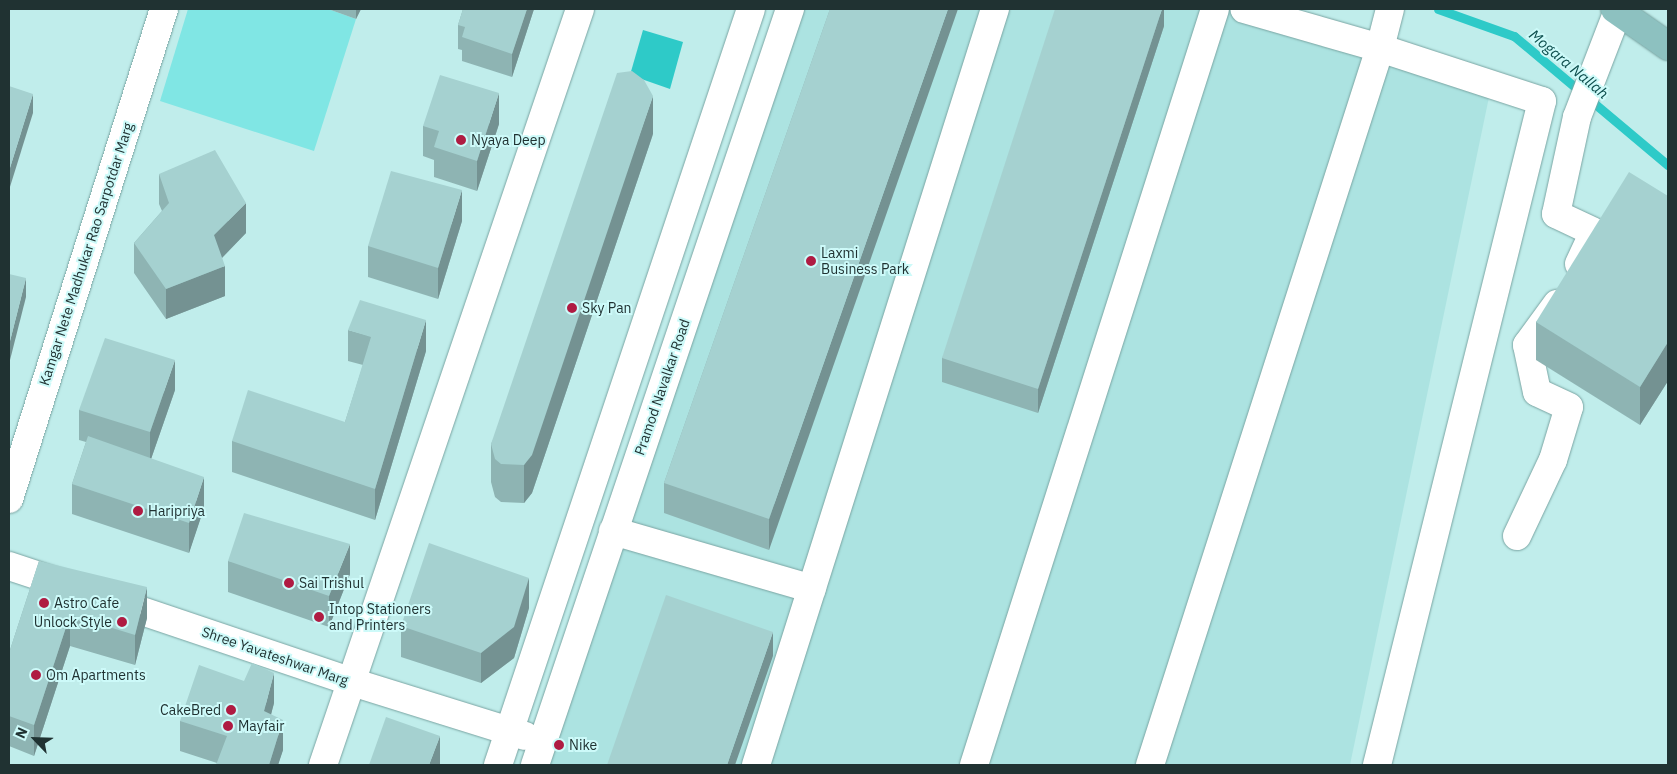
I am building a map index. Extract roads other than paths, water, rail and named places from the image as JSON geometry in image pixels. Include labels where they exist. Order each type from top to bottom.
[{"type":"main road","points":[[1616,10],[1668,46]]},
{"type":"street","name":"Kamgar Nete Madhukar Rao Sarpotdar Marg","points":[[9,499],[164,9]]},
{"type":"street","points":[[323,765],[580,9]]},
{"type":"street","points":[[498,765],[751,9]]},
{"type":"street","name":"Pramod Navalkar Road","points":[[538,753],[790,9]]},
{"type":"street","points":[[756,765],[995,9]]},
{"type":"street","points":[[974,765],[1215,9]]},
{"type":"street","points":[[1244,9],[1380,48],[1542,101],[1378,765]]},
{"type":"street","points":[[1150,765],[1380,48],[1390,9]]},
{"type":"street","points":[[1517,536],[1553,460],[1569,407],[1537,392],[1528,345],[1569,287],[1594,232],[1556,214],[1583,101],[1616,10]]},
{"type":"street","points":[[613,531],[812,589]]},
{"type":"street","name":"Shree Yavateshwar Marg","points":[[9,566],[352,682],[509,731],[538,753]]},
{"type":"waterway","name":"Mogara Nallah","points":[[1438,9],[1514,36],[1668,165]]},
{"type":"place","name":"Nyaya Deep","points":[[461,140]]},
{"type":"place","name":"Laxmi Business Park","points":[[811,261]]},
{"type":"place","name":"Sky Pan","points":[[572,308]]},
{"type":"place","name":"Haripriya","points":[[138,511]]},
{"type":"place","name":"Sai Trishul","points":[[289,583]]},
{"type":"place","name":"Astro Cafe","points":[[44,603]]},
{"type":"place","name":"Intop Stationers and Printers","points":[[319,617]]},
{"type":"place","name":"Unlock Style","points":[[122,622]]},
{"type":"place","name":"Om Apartments","points":[[36,675]]},
{"type":"place","name":"CakeBred","points":[[231,710]]},
{"type":"place","name":"Mayfair","points":[[228,726]]},
{"type":"place","name":"Nike","points":[[559,745]]}]
